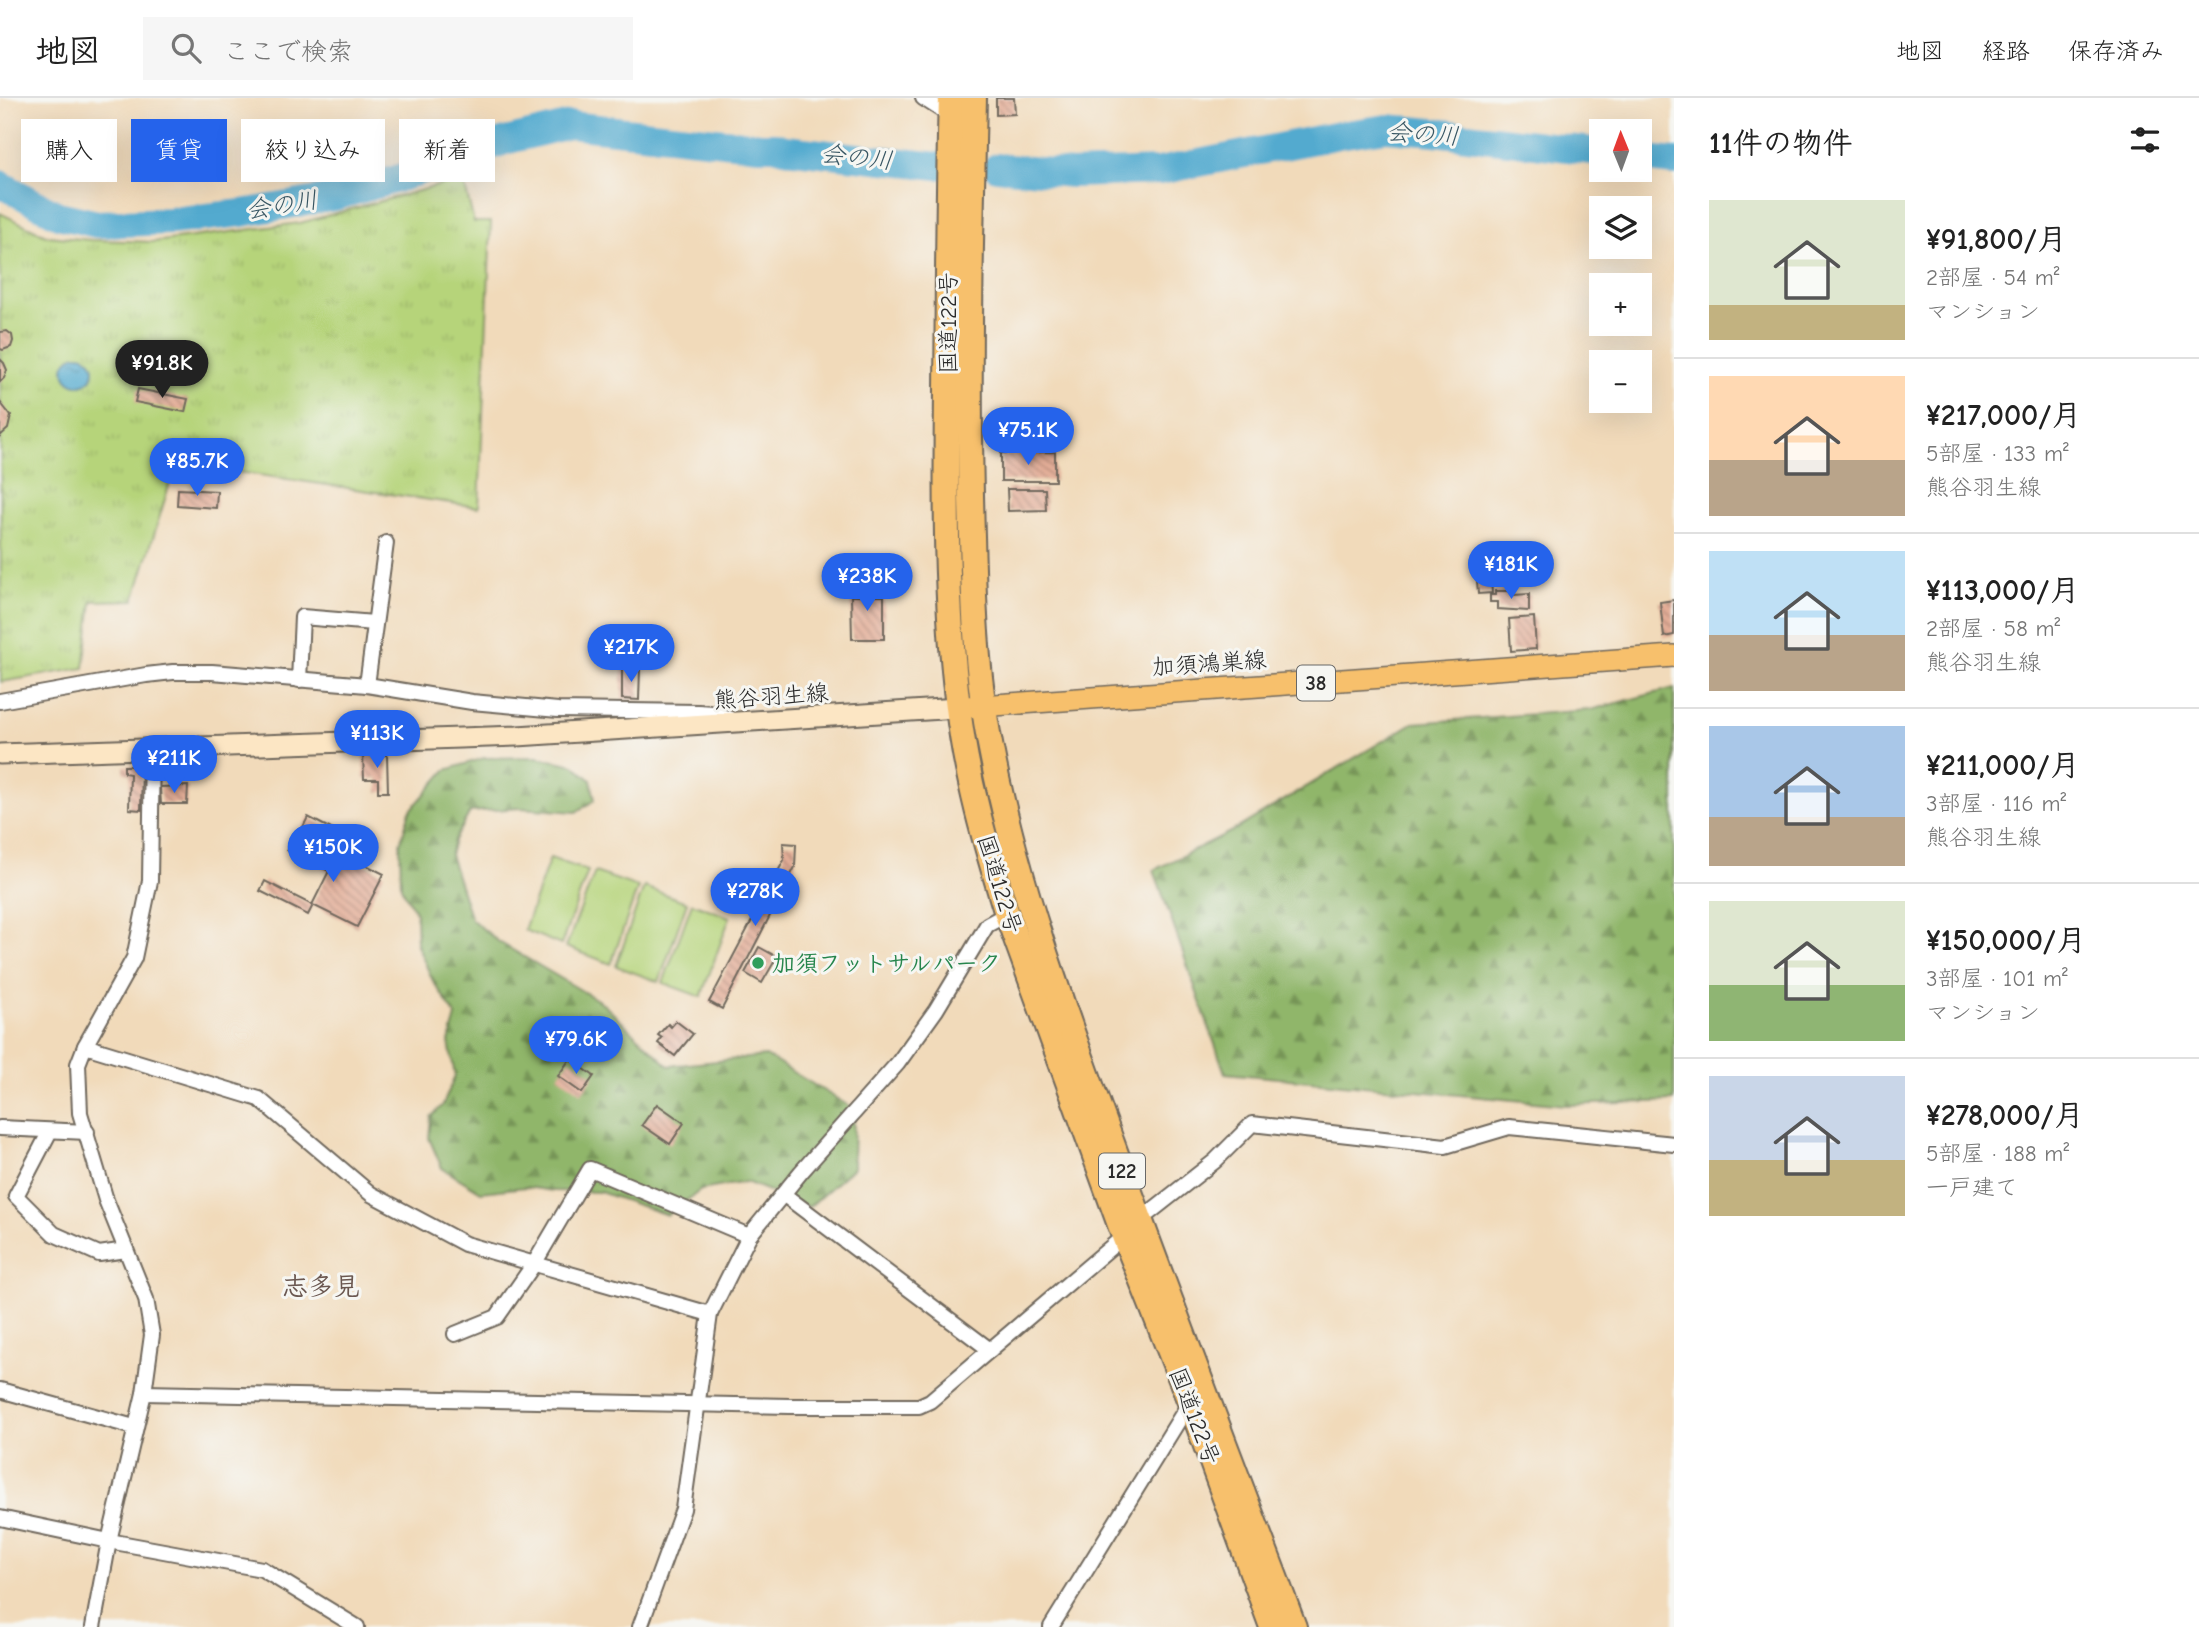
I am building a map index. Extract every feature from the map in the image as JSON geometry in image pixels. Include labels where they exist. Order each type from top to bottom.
[{"type":"highway","name":"国道122号","points":[[974,98],[969,402],[977,648],[990,745],[1030,906],[1089,1081],[1132,1228],[1190,1402],[1272,1627]]},
{"type":"highway","name":"国道122号","points":[[951,107],[947,546],[958,708],[964,750],[1007,914],[1294,1627]]},
{"type":"main road","name":"加須鴻巣線","points":[[958,708],[1674,656]]},
{"type":"main road","name":"熊谷羽生線","points":[[0,754],[517,736],[958,708]]},
{"type":"street","points":[[923,98],[951,107]]},
{"type":"street","points":[[367,685],[386,543]]},
{"type":"street","points":[[299,680],[302,617],[374,623]]},
{"type":"street","points":[[0,701],[173,672],[212,672],[367,685],[472,702],[558,710],[712,713],[741,723]]},
{"type":"street","points":[[93,1627],[109,1541],[144,1393],[152,1335],[146,1299],[106,1200],[80,1113],[78,1063],[134,958],[150,881],[152,749]]},
{"type":"street","points":[[640,1627],[683,1508],[710,1314],[750,1236],[783,1194],[898,1063],[936,1010],[987,925],[1007,914]]},
{"type":"street","points":[[85,1046],[259,1099],[371,1194],[466,1244],[710,1314]]},
{"type":"street","points":[[144,1393],[790,1406],[919,1406],[930,1401],[1132,1228],[1215,1161],[1252,1124],[1445,1146],[1509,1127],[1674,1144]]},
{"type":"street","points":[[0,1128],[87,1132]]},
{"type":"street","points":[[50,1130],[16,1196],[54,1234],[99,1254],[126,1250]]},
{"type":"street","points":[[455,1334],[497,1317],[534,1264],[590,1169],[750,1236]]},
{"type":"street","points":[[783,1194],[990,1350]]},
{"type":"street","points":[[0,1390],[134,1427]]},
{"type":"street","points":[[1051,1627],[1190,1402]]},
{"type":"street","points":[[0,1518],[262,1569],[357,1627]]},
{"type":"green space","points":[[452,182],[464,182],[474,222],[491,222],[479,507],[176,463],[134,600],[92,601],[84,668],[1,682],[0,213],[48,236],[91,240],[154,242],[300,223]]},
{"type":"green space","points":[[1674,688],[1674,1101],[1566,1105],[1225,1073],[1154,870],[1236,829],[1413,723],[1590,710]]},
{"type":"green space","points":[[537,757],[574,765],[591,780],[595,800],[576,812],[520,808],[470,812],[454,840],[450,855],[471,919],[499,942],[601,1002],[669,1066],[766,1056],[854,1109],[853,1168],[809,1207],[746,1182],[701,1190],[667,1215],[600,1192],[553,1191],[526,1187],[481,1192],[442,1168],[429,1138],[431,1117],[443,1105],[455,1076],[449,1042],[456,1016],[433,981],[417,945],[416,913],[401,887],[400,844],[410,811],[446,770],[484,758]]},
{"type":"green space","points":[[550,858],[588,871],[561,945],[524,930]]},
{"type":"green space","points":[[595,872],[638,887],[611,964],[566,947]]},
{"type":"green space","points":[[644,887],[687,902],[659,982],[616,966]]},
{"type":"green space","points":[[692,903],[730,917],[701,997],[663,983]]},
{"type":"water","points":[[79,355],[85,356],[93,364],[93,376],[85,384],[79,385],[73,384],[65,376],[64,370],[65,364],[73,356]]},
{"type":"building","points":[[996,98],[1014,98],[1015,114],[996,115]]},
{"type":"building","points":[[7,331],[12,335],[13,341],[11,347],[3,350],[0,349],[0,332]]},
{"type":"building","points":[[0,359],[7,370],[0,382]]},
{"type":"building","points":[[138,389],[188,399],[185,412],[135,402]]},
{"type":"building","points":[[0,402],[11,416],[8,429],[0,436]]},
{"type":"building","points":[[1055,452],[1055,481],[1001,481],[1001,453]]},
{"type":"building","points":[[178,489],[217,491],[216,508],[177,505]]},
{"type":"building","points":[[1007,489],[1045,489],[1046,510],[1008,511]]},
{"type":"building","points":[[873,578],[873,596],[884,596],[884,639],[852,639],[851,596],[859,596],[859,579]]},
{"type":"building","points":[[1491,580],[1492,593],[1478,594],[1477,581]]},
{"type":"building","points":[[1495,591],[1513,591],[1514,595],[1529,594],[1529,611],[1497,609],[1497,602],[1490,602],[1490,595],[1495,595]]},
{"type":"building","points":[[1674,600],[1674,635],[1664,637],[1660,602]]},
{"type":"building","points":[[1534,617],[1536,649],[1511,651],[1509,619]]},
{"type":"building","points":[[622,668],[640,668],[639,700],[622,699]]},
{"type":"building","points":[[363,755],[387,755],[388,792],[378,792],[378,779],[364,779]]},
{"type":"building","points":[[124,766],[142,766],[141,810],[129,809],[130,774],[124,773]]},
{"type":"building","points":[[188,786],[187,804],[161,804],[160,787]]},
{"type":"building","points":[[308,817],[343,835],[333,852],[299,835]]},
{"type":"building","points":[[293,836],[335,857],[338,851],[384,874],[357,927],[313,905],[308,915],[260,891],[265,881],[312,905],[329,871],[287,850]]},
{"type":"building","points":[[783,843],[796,844],[795,867],[722,1009],[709,1002],[784,860]]},
{"type":"building","points":[[759,947],[777,957],[762,983],[745,973]]},
{"type":"building","points":[[676,1021],[693,1034],[675,1056],[658,1043],[662,1038],[658,1035],[668,1024],[671,1027]]},
{"type":"building","points":[[570,1059],[594,1076],[582,1093],[558,1076]]},
{"type":"building","points":[[657,1104],[684,1123],[670,1144],[642,1125]]},
{"type":"waterway","name":"会の川","points":[[0,184],[58,215],[97,224],[171,221],[242,213],[334,197],[400,178],[505,141],[570,125],[938,166]]},
{"type":"waterway","name":"会の川","points":[[997,167],[1072,174],[1159,171],[1387,128],[1589,151]]},
{"type":"waterway","name":"会の川","points":[[1652,159],[1674,162]]},
{"type":"place","name":"加須フットサルパーク","points":[[758,963]]},
{"type":"district","name":"志多見","points":[[321,1286]]}]
